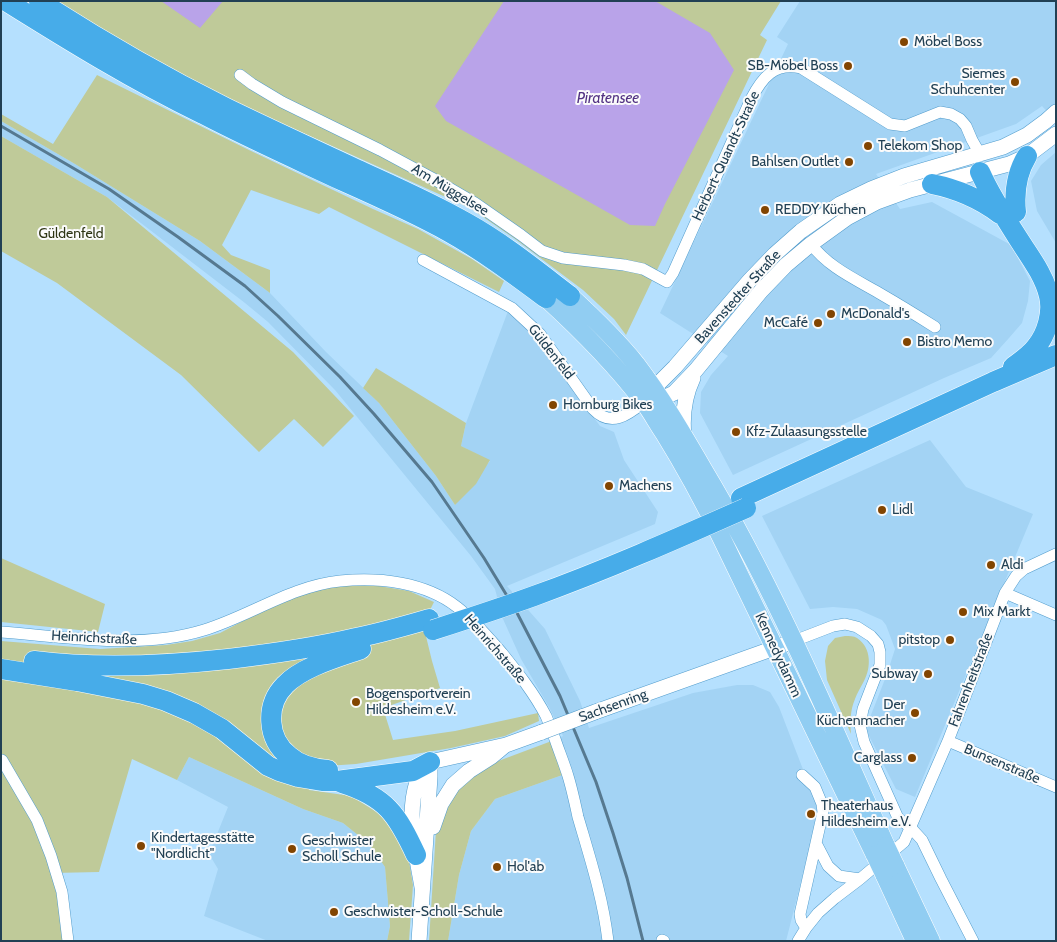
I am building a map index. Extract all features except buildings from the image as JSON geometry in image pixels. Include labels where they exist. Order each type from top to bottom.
[{"type":"highway","points":[[6,1],[78,46],[153,89],[289,156],[412,212],[450,232],[494,260],[546,298]]},
{"type":"highway","points":[[38,1],[158,73],[466,222],[510,250],[570,296]]},
{"type":"highway","points":[[1011,216],[1018,173],[1027,156]]},
{"type":"highway","points":[[984,165],[986,184],[1056,278]]},
{"type":"highway","points":[[932,184],[969,196],[1011,216],[1047,287],[1050,310],[1042,338],[1028,355],[993,382]]},
{"type":"highway","points":[[743,503],[993,382],[1056,356]]},
{"type":"highway","points":[[41,674],[118,678],[186,674],[262,667],[392,642],[431,624],[743,503],[1056,367]]},
{"type":"highway","points":[[1,657],[60,664],[112,666],[182,663],[252,656],[431,624]]},
{"type":"highway","points":[[361,649],[300,673],[285,685],[275,699],[271,715],[277,742],[297,762],[320,769],[340,770],[396,762],[430,762]]},
{"type":"highway","points":[[1,669],[41,674],[143,694],[166,701],[194,713],[222,729],[268,766],[310,780],[337,781],[413,770],[430,762]]},
{"type":"highway","points":[[337,781],[366,792],[384,804],[399,821],[421,852]]},
{"type":"main road","points":[[570,296],[621,345],[653,396]]},
{"type":"main road","name":"Kennedydamm","points":[[546,298],[590,339],[625,379],[653,396],[684,437],[775,648],[880,850]]},
{"type":"main road","name":"Kennedydamm","points":[[653,396],[672,447],[709,495],[757,564],[794,642],[889,870],[915,941]]},
{"type":"main road","name":"Kennedydamm","points":[[889,870],[931,941]]},
{"type":"street","name":"Herbert-Quandt-Straße","points":[[667,282],[750,99],[769,73],[781,67],[793,66],[801,68],[890,124],[905,126],[940,112],[951,114],[960,119],[966,126],[984,165]]},
{"type":"street","name":"Am Müggelsee","points":[[240,75],[282,102],[432,178],[474,203],[542,251],[563,258],[643,269],[667,282]]},
{"type":"street","name":"Bavenstedter Straße","points":[[653,396],[674,393],[696,370],[761,291],[786,265],[847,218],[877,202],[984,165],[1003,147],[1028,135],[1056,112]]},
{"type":"street","name":"Bavenstedter Straße","points":[[653,396],[675,367],[775,254],[801,231],[840,204],[870,189],[904,176],[984,165],[1009,164],[1027,156],[1056,134]]},
{"type":"street","points":[[811,244],[843,273],[935,327]]},
{"type":"street","name":"Güldenfeld","points":[[423,260],[512,308],[540,334],[599,415],[611,419],[619,418],[632,412],[653,396]]},
{"type":"street","points":[[684,437],[683,412],[685,400],[696,370]]},
{"type":"street","name":"Fahrenheitstraße","points":[[798,941],[818,913],[904,842],[948,740],[1005,593],[1016,576],[1056,554]]},
{"type":"street","name":"Heinrichstraße","points":[[1,632],[104,640],[166,638],[202,631],[303,589],[319,584],[347,580],[374,580],[407,585],[444,598],[472,620],[488,637],[518,673],[546,717],[567,775],[593,867],[608,941]]},
{"type":"street","points":[[1005,593],[1056,615]]},
{"type":"street","points":[[794,642],[833,626],[845,624],[858,627],[871,636],[878,644],[880,665],[862,709],[860,725],[867,749],[898,818],[922,840],[973,941]]},
{"type":"street","name":"Sachsenring","points":[[430,762],[506,744],[794,642]]},
{"type":"street","name":"Bunsenstraße","points":[[948,740],[1056,787]]},
{"type":"street","points":[[421,852],[446,794],[461,777],[491,758],[506,744]]},
{"type":"street","points":[[2,760],[37,820],[51,856],[62,892],[68,941]]},
{"type":"street","points":[[419,941],[422,887],[421,852],[412,824],[417,781],[430,762]]},
{"type":"street","points":[[802,775],[815,787],[823,812],[800,914],[806,928]]},
{"type":"street","points":[[816,843],[828,866],[839,876],[860,879]]},
{"type":"shaded area","points":[[800,1],[1056,1],[1056,121],[1042,106],[1016,124],[876,174],[900,209],[932,202],[1011,245],[1030,281],[1028,301],[1022,323],[991,358],[733,475],[700,413],[701,392],[711,375],[728,356],[660,313],[788,44],[777,37]]},
{"type":"shaded area","points":[[1,121],[200,241],[270,293],[326,352],[379,403],[436,476],[455,505],[490,461],[461,446],[466,423],[508,311],[533,334],[600,426],[614,432],[624,460],[658,512],[655,524],[507,586],[545,629],[580,701],[589,728],[693,693],[737,685],[753,685],[770,692],[779,707],[819,811],[786,941],[448,941],[459,875],[471,831],[495,799],[568,773],[557,739],[563,736],[549,707],[521,659],[503,619],[495,589],[471,556],[335,390],[268,322],[107,197],[1,136]]},
{"type":"shaded area","points":[[1056,152],[1056,243],[1037,211],[1031,181],[1041,165]]},
{"type":"shaded area","points":[[930,440],[966,487],[1033,514],[915,797],[896,789],[866,730],[895,649],[886,625],[882,620],[857,609],[833,607],[810,609],[762,516]]},
{"type":"shaded area","name":"Geschwister Scholl Schule","points":[[189,757],[303,809],[343,823],[369,844],[385,867],[390,926],[387,941],[268,941],[204,916],[218,869],[209,854],[228,807],[177,780]]},
{"type":"green space","points":[[51,1],[781,1],[760,35],[767,40],[626,335],[614,319],[583,290],[470,208],[290,127],[223,100]]},
{"type":"green space","points":[[97,75],[249,150],[418,229],[472,259],[504,281],[499,292],[329,207],[319,214],[251,190],[222,245],[231,255],[270,270],[270,293],[200,241],[1,121],[1,114],[53,144]]},
{"type":"green space","name":"Güldenfeld","points":[[1,136],[107,197],[293,352],[354,416],[323,447],[294,419],[259,452],[181,375],[57,283],[1,251]]},
{"type":"green space","points":[[376,368],[466,423],[461,446],[490,460],[476,484],[455,505],[436,476],[379,403],[363,388]]},
{"type":"green space","points":[[1,558],[105,604],[98,632],[1,622]]},
{"type":"green space","points":[[357,585],[379,586],[409,591],[434,602],[423,624],[440,688],[383,708],[393,740],[455,731],[538,713],[539,721],[505,736],[451,748],[356,764],[326,766],[310,780],[309,790],[351,796],[375,811],[395,828],[408,855],[413,885],[409,941],[387,941],[390,926],[385,867],[369,844],[343,823],[303,809],[189,757],[177,780],[132,759],[99,872],[53,873],[65,941],[1,941],[1,641],[100,649],[166,645],[192,641],[220,633],[283,600],[307,591]]},
{"type":"green space","points":[[845,636],[856,637],[862,642],[869,658],[866,676],[852,708],[851,734],[827,680],[825,661],[828,646],[835,638]]},
{"type":"green space","points":[[557,739],[568,773],[495,799],[471,831],[459,875],[448,941],[429,941],[436,830],[454,794],[471,776],[493,763]]},
{"type":"water","points":[[161,1],[223,1],[200,28]]},
{"type":"water","name":"Piratensee","points":[[504,1],[655,1],[710,33],[734,70],[655,226],[630,225],[446,121],[435,106]]},
{"type":"railway","points":[[1,126],[109,189],[245,286],[340,377],[432,482],[484,558],[515,609],[560,696],[596,782],[627,878],[643,941]]},
{"type":"place","name":"Möbel Boss","points":[[904,42]]},
{"type":"place","name":"SB-Möbel Boss","points":[[848,66]]},
{"type":"place","name":"Siemes Schuhcenter","points":[[1015,82]]},
{"type":"place","name":"Telekom Shop","points":[[868,146]]},
{"type":"place","name":"Bahlsen Outlet","points":[[849,162]]},
{"type":"place","name":"REDDY Küchen","points":[[765,210]]},
{"type":"place","name":"McDonald's","points":[[831,314]]},
{"type":"place","name":"McCafé","points":[[818,323]]},
{"type":"place","name":"Bistro Memo","points":[[907,342]]},
{"type":"place","name":"Hornburg Bikes","points":[[553,405]]},
{"type":"place","name":"Kfz-Zulaasungsstelle","points":[[736,432]]},
{"type":"place","name":"Machens","points":[[609,486]]},
{"type":"place","name":"Lidl","points":[[882,510]]},
{"type":"place","name":"Aldi","points":[[991,565]]},
{"type":"place","name":"Mix Markt","points":[[963,612]]},
{"type":"place","name":"pitstop","points":[[950,640]]},
{"type":"place","name":"Subway","points":[[928,674]]},
{"type":"place","name":"Bogensportverein Hildesheim e.V.","points":[[356,702]]},
{"type":"place","name":"Der Küchenmacher","points":[[915,713]]},
{"type":"place","name":"Carglass","points":[[912,758]]},
{"type":"place","name":"Theaterhaus Hildesheim e.V.","points":[[811,814]]},
{"type":"place","name":"Kindertagesstätte \"Nordlicht\"","points":[[141,846]]},
{"type":"place","name":"Geschwister Scholl Schule","points":[[292,849]]},
{"type":"place","name":"Hol'ab","points":[[497,867]]},
{"type":"place","name":"Geschwister-Scholl-Schule","points":[[334,912]]}]
